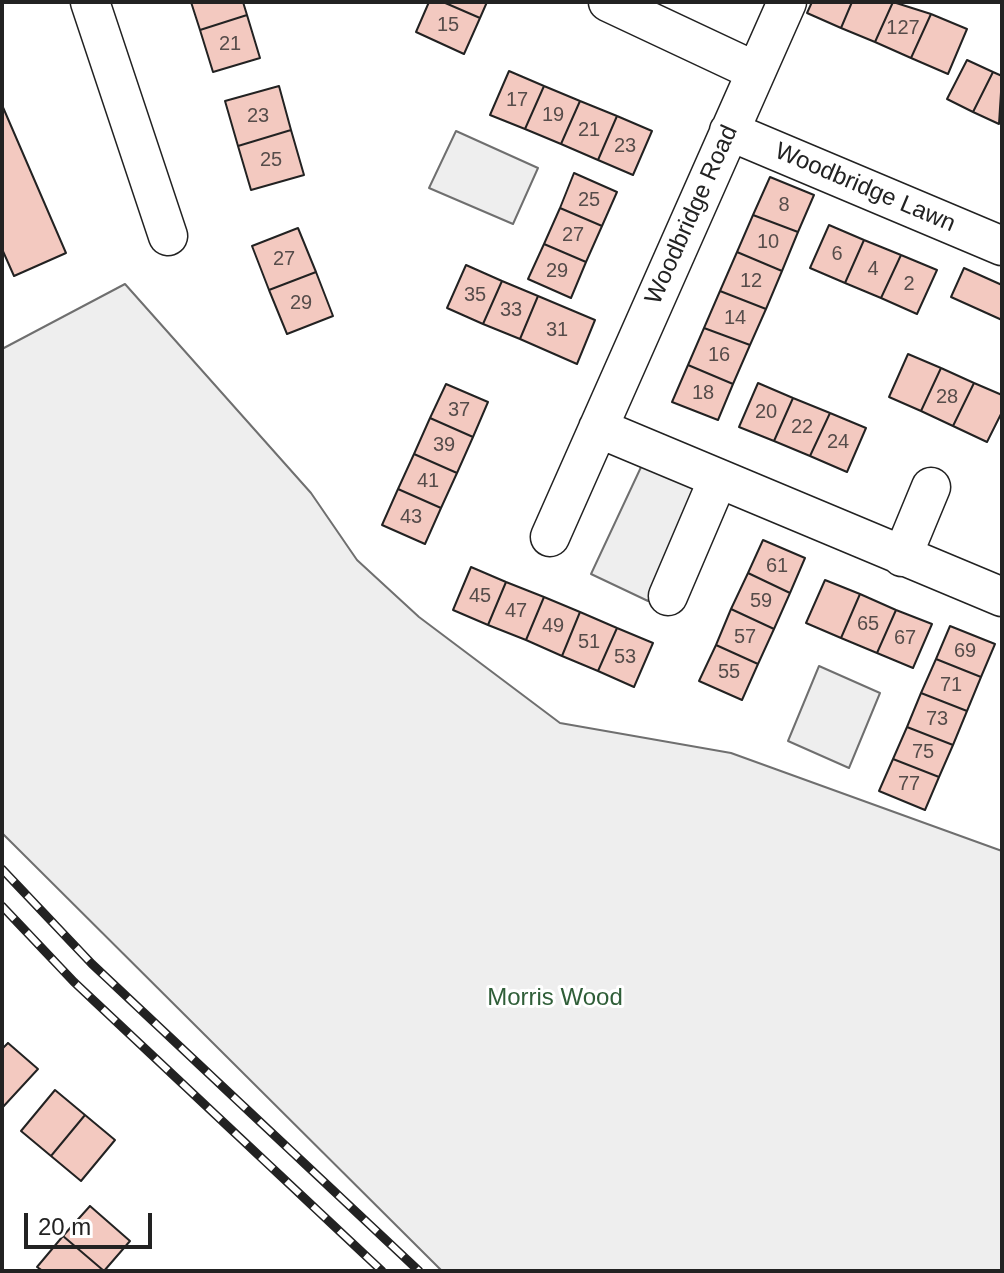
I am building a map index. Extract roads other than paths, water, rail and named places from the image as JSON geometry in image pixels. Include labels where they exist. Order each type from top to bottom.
[{"type":"street","points":[[90,2],[168,236]]},
{"type":"street","points":[[608,2],[755,71]]},
{"type":"street","name":"Woodbridge Road","points":[[550,537],[787,2]]},
{"type":"street","name":"Woodbridge Lawn","points":[[729,131],[1002,246]]},
{"type":"street","points":[[598,428],[1002,597]]},
{"type":"street","points":[[668,596],[718,479]]},
{"type":"street","points":[[902,557],[931,487]]},
{"type":"railway","points":[[2,869],[92,964],[419,1271]]},
{"type":"railway","points":[[2,906],[74,982],[382,1271]]},
{"type":"park label","name":"Morris Wood","points":[[555,998]]}]
